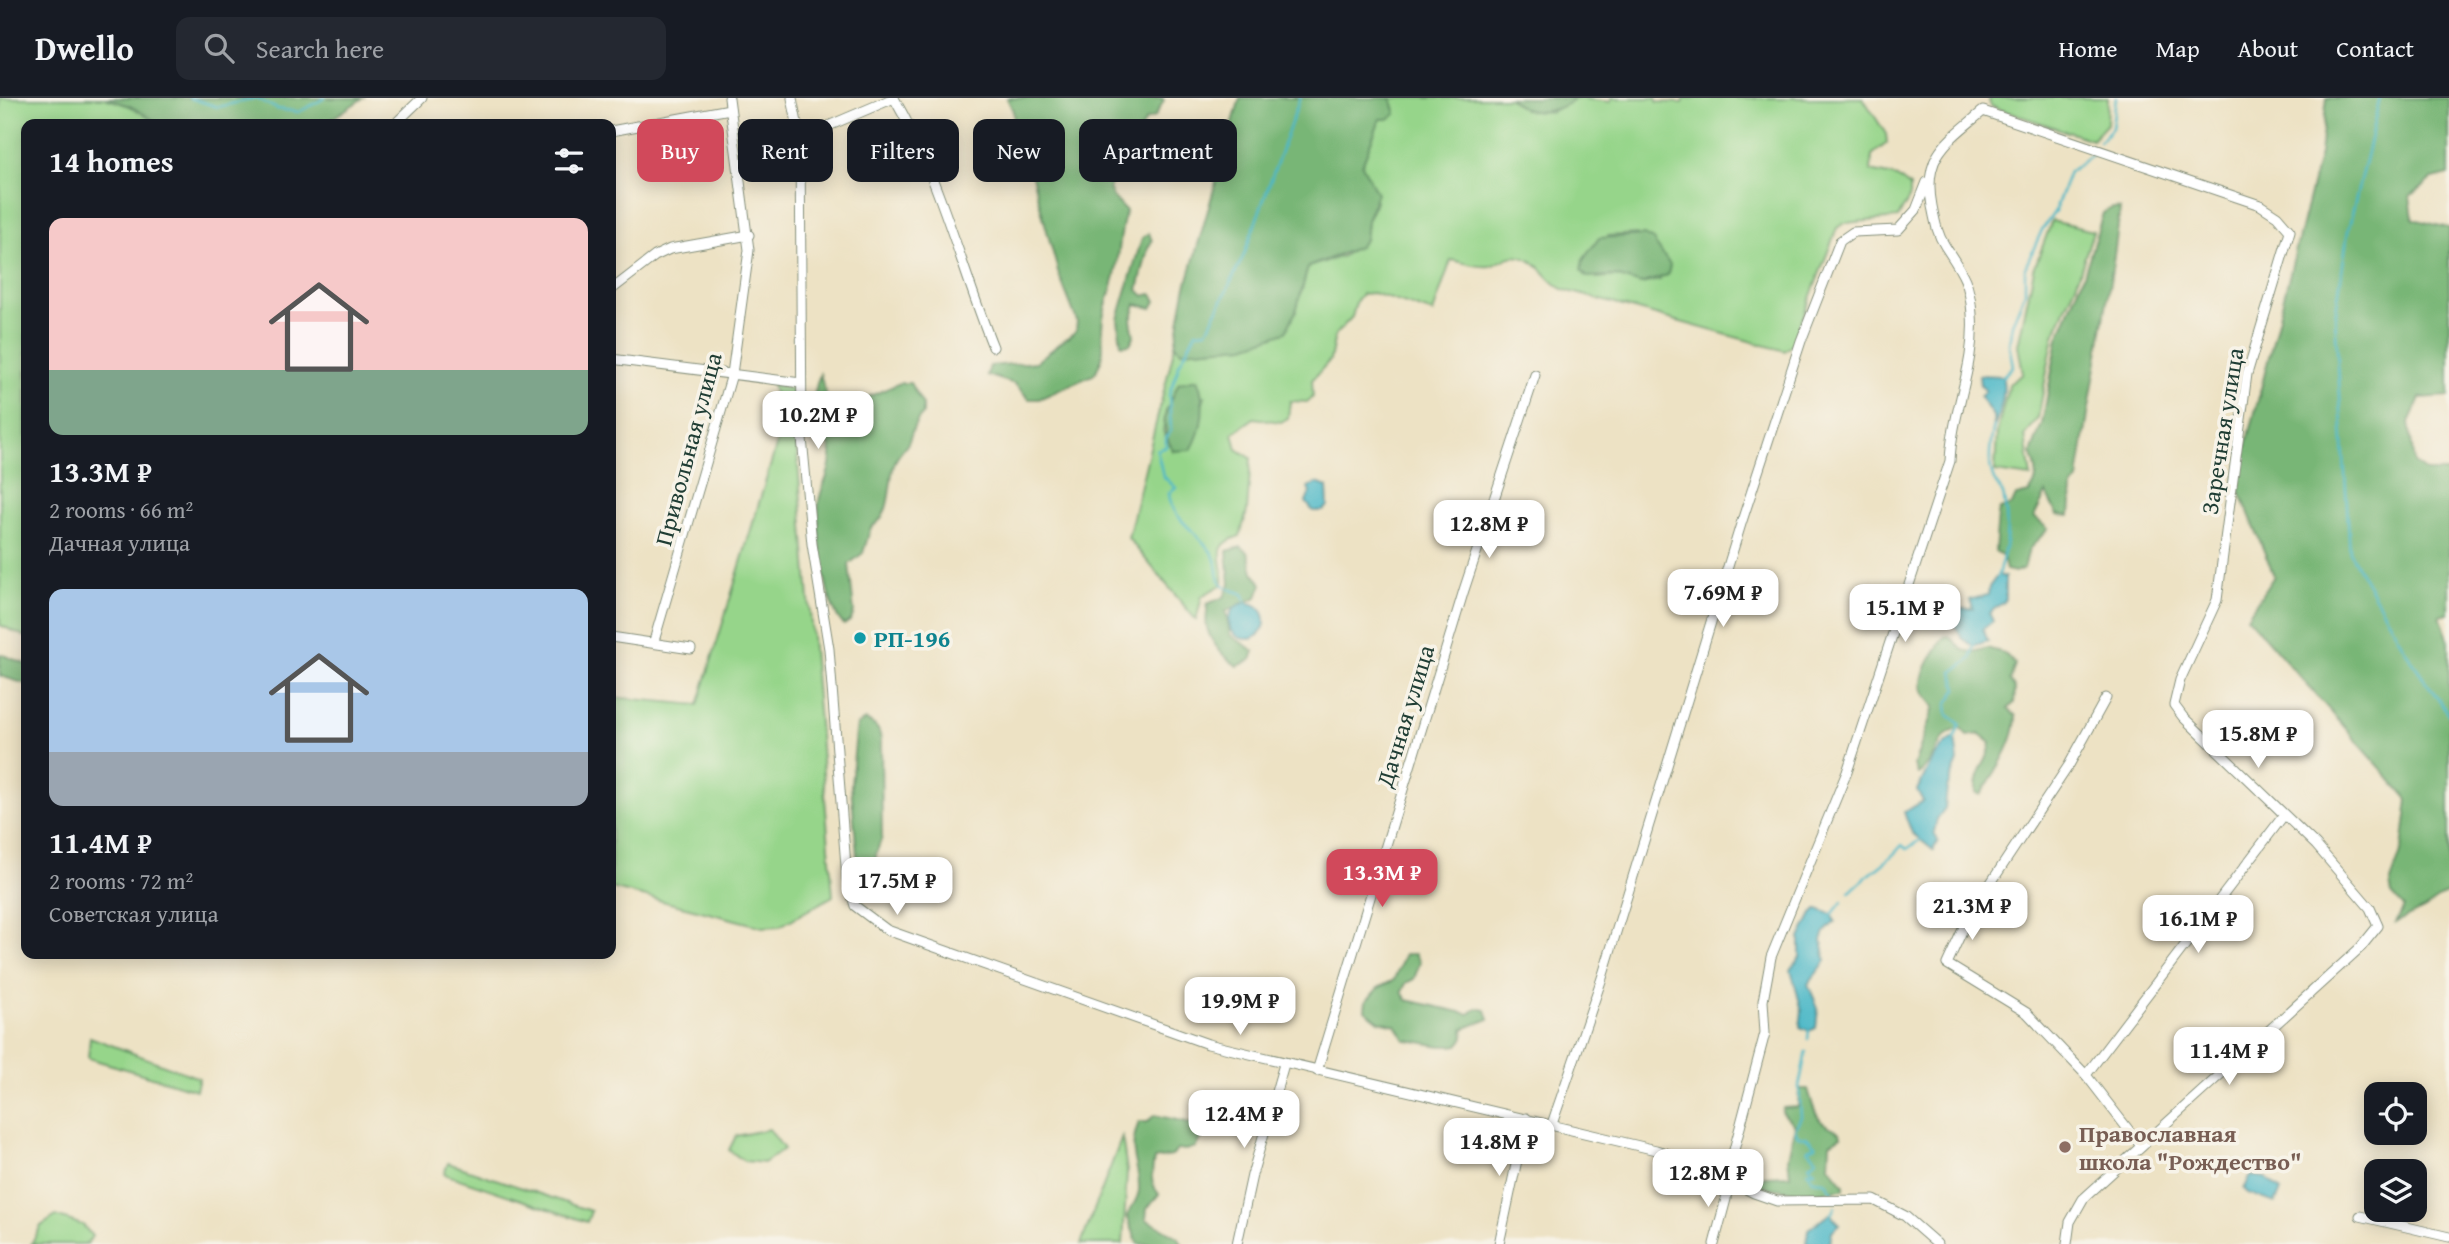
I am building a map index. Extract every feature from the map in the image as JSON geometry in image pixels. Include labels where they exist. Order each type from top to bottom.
[{"type":"street","points":[[400,119],[422,98]]},
{"type":"street","name":"Привольная улица","points":[[654,641],[732,374],[749,236],[729,98]]},
{"type":"street","points":[[792,98],[796,119]]},
{"type":"street","points":[[833,124],[894,98],[911,128],[927,166],[993,347]]},
{"type":"street","points":[[616,130],[730,109]]},
{"type":"street","name":"Заречная улица","points":[[1927,182],[1943,147],[1983,111],[2260,205],[2277,216],[2290,231],[2247,374],[2217,600],[2180,680],[2174,705],[2183,717],[2284,815]]},
{"type":"street","points":[[800,182],[801,383],[805,485],[827,635],[847,879],[855,906],[887,930],[1188,1038],[1317,1072],[1656,1150],[1693,1162],[1777,1201],[1874,1200],[1905,1216],[1937,1244]]},
{"type":"street","points":[[1552,1124],[1602,978],[1745,512],[1801,341],[1840,241],[1853,232],[1898,230],[1916,210],[1927,182]]},
{"type":"street","points":[[1714,1244],[1765,1033],[1763,1001],[1771,957],[1847,772],[1950,461],[1952,430],[1970,354],[1973,316],[1969,284],[1936,228],[1927,182]]},
{"type":"street","points":[[616,286],[655,256],[670,249],[749,236]]},
{"type":"street","points":[[616,360],[801,383]]},
{"type":"street","name":"Дачная улица","points":[[1317,1072],[1460,602],[1535,375]]},
{"type":"street","points":[[616,637],[654,641],[691,649]]},
{"type":"street","points":[[2106,698],[2069,765],[1969,916],[1947,964],[2027,1013],[2086,1075],[2141,1146]]},
{"type":"street","points":[[2067,1244],[2070,1223],[2083,1199],[2361,947],[2378,926],[2370,908],[2316,845],[2284,815],[2086,1075]]},
{"type":"street","points":[[1237,1244],[1252,1175],[1284,1064]]},
{"type":"street","points":[[1499,1244],[1526,1118]]},
{"type":"street","points":[[2360,1216],[2449,1237]]},
{"type":"green space","points":[[0,98],[105,98],[130,106],[152,119],[21,119],[21,635],[0,625]]},
{"type":"green space","points":[[105,98],[363,98],[332,119],[152,119],[130,106]]},
{"type":"green space","points":[[1007,98],[1164,100],[1155,117],[1149,119],[1079,119],[1079,182],[1112,182],[1109,188],[1113,197],[1126,211],[1116,272],[1103,318],[1103,353],[1098,367],[1093,375],[1039,399],[1029,399],[1015,384],[987,375],[990,366],[1036,362],[1076,331],[1077,321],[1059,275],[1034,182],[1065,182],[1065,119],[1014,119]]},
{"type":"green space","points":[[1240,98],[1391,98],[1396,114],[1388,119],[1380,119],[1362,165],[1377,193],[1367,221],[1365,239],[1359,247],[1308,267],[1296,311],[1286,332],[1245,346],[1181,351],[1175,345],[1185,290],[1216,182],[1237,182],[1237,119],[1234,119]]},
{"type":"green space","points":[[1391,98],[1510,98],[1525,110],[1551,112],[1576,98],[1611,102],[1611,98],[1656,98],[1657,102],[1682,103],[1685,98],[1863,98],[1886,134],[1887,143],[1872,155],[1871,171],[1897,177],[1910,187],[1910,196],[1898,218],[1845,223],[1837,228],[1792,345],[1785,351],[1565,290],[1533,262],[1515,256],[1486,266],[1451,260],[1433,313],[1373,293],[1362,294],[1357,300],[1352,317],[1335,335],[1330,360],[1312,380],[1313,397],[1307,402],[1290,401],[1288,418],[1281,422],[1254,418],[1233,433],[1237,449],[1251,458],[1247,511],[1240,536],[1224,544],[1221,549],[1223,584],[1202,596],[1196,620],[1128,538],[1175,345],[1181,351],[1245,346],[1296,311],[1308,267],[1343,256],[1365,240],[1367,221],[1376,202],[1362,165],[1380,119],[1396,114]],"holes":[[[1636,234],[1660,280],[1641,284],[1616,276],[1597,278],[1608,236]],[[1205,396],[1199,415],[1173,451],[1163,431],[1166,410]]]},
{"type":"green space","points":[[1510,98],[1576,98],[1559,108],[1533,111],[1525,109]]},
{"type":"green space","points":[[1989,98],[2108,98],[2107,124],[2092,140],[1990,106]]},
{"type":"green space","points":[[2327,98],[2449,98],[2449,175],[2433,179],[2410,196],[2413,219],[2449,228],[2449,396],[2420,398],[2409,422],[2414,463],[2426,472],[2449,472],[2449,614],[2440,616],[2449,641],[2449,892],[2424,909],[2396,922],[2404,907],[2392,894],[2390,884],[2402,849],[2408,799],[2247,617],[2274,576],[2237,484],[2320,153]]},
{"type":"green space","points":[[2112,208],[2120,209],[2116,243],[2078,480],[2072,488],[2070,516],[2057,515],[2046,493],[2034,517],[2048,529],[2029,549],[2024,568],[2015,572],[2006,570],[2003,557],[1995,552],[1998,514],[2000,509],[2012,505],[2016,496],[2029,493],[2035,483],[2036,469],[2031,453],[2042,424],[2058,338],[2083,278],[2103,213]]},
{"type":"green space","points":[[2052,221],[2093,231],[2076,285],[2054,335],[2038,418],[2025,436],[2031,477],[1995,472],[1997,432],[2009,384],[2023,374],[2018,345],[2034,269]]},
{"type":"green space","points":[[1149,233],[1152,241],[1138,290],[1144,296],[1152,294],[1156,301],[1152,308],[1136,304],[1131,320],[1134,336],[1130,344],[1121,345],[1118,319],[1142,238]]},
{"type":"green space","points":[[1644,235],[1653,240],[1670,265],[1668,275],[1641,284],[1616,276],[1587,277],[1581,270],[1583,260],[1599,238]]},
{"type":"green space","points":[[820,374],[828,402],[834,409],[843,408],[900,383],[910,383],[923,405],[923,414],[895,462],[887,507],[878,522],[871,527],[863,553],[849,564],[854,612],[851,620],[844,625],[831,602],[820,547],[819,501],[829,469],[831,451],[815,418],[814,395]]},
{"type":"green space","points":[[1197,379],[1203,406],[1198,434],[1191,450],[1173,451],[1166,432],[1167,409],[1179,383]]},
{"type":"green space","points":[[772,384],[792,389],[833,896],[780,926],[763,927],[616,889],[616,697],[698,705],[781,430]]},
{"type":"green space","points":[[1241,547],[1248,552],[1253,572],[1262,584],[1257,597],[1226,611],[1230,635],[1254,651],[1251,660],[1238,666],[1223,655],[1215,644],[1206,621],[1207,604],[1224,597],[1230,584],[1227,551]]},
{"type":"green space","points":[[1949,636],[1963,650],[1973,652],[1987,648],[2004,653],[2015,664],[2010,681],[2015,689],[2014,703],[2008,709],[2016,716],[2015,726],[2004,757],[1980,795],[1976,793],[1977,779],[1991,743],[1980,734],[1967,736],[1961,729],[1953,731],[1941,741],[1929,762],[1918,774],[1914,765],[1934,707],[1923,691],[1923,675],[1944,637]]},
{"type":"green space","points":[[0,654],[21,662],[21,682],[0,676]]},
{"type":"green space","points":[[865,720],[877,728],[881,741],[882,837],[876,854],[876,872],[870,879],[862,875],[858,866],[851,785],[857,725]]},
{"type":"green space","points":[[1405,954],[1415,954],[1420,962],[1414,979],[1406,983],[1402,992],[1407,1000],[1469,1014],[1477,1008],[1486,1010],[1489,1019],[1463,1029],[1464,1038],[1458,1045],[1451,1046],[1405,1040],[1396,1025],[1379,1021],[1365,1010],[1366,1001],[1378,988],[1394,980]]},
{"type":"green space","points":[[90,1037],[199,1078],[196,1090],[88,1058]]},
{"type":"green space","points":[[1799,1089],[1808,1089],[1819,1119],[1841,1136],[1830,1143],[1829,1166],[1844,1184],[1844,1189],[1807,1194],[1760,1186],[1759,1181],[1764,1176],[1790,1175],[1788,1158],[1795,1126],[1782,1112],[1783,1108],[1798,1107]]},
{"type":"green space","points":[[1154,1115],[1205,1126],[1210,1135],[1200,1139],[1196,1147],[1178,1149],[1172,1156],[1154,1159],[1152,1182],[1159,1194],[1147,1209],[1146,1219],[1179,1238],[1182,1244],[1138,1244],[1127,1216],[1139,1190],[1134,1150],[1135,1133],[1139,1122],[1148,1122]]},
{"type":"green space","points":[[769,1129],[784,1149],[764,1163],[744,1161],[729,1150],[736,1136]]},
{"type":"green space","points":[[1122,1137],[1127,1171],[1123,1244],[1081,1244]]},
{"type":"green space","points":[[448,1163],[591,1211],[587,1222],[444,1174]]},
{"type":"green space","points":[[56,1216],[83,1225],[92,1236],[87,1244],[31,1244],[41,1226]]},
{"type":"water","points":[[1979,375],[2002,376],[2003,395],[1994,427],[1993,416],[1980,397],[1985,390],[1980,385]]},
{"type":"water","points":[[1317,483],[1327,487],[1328,506],[1323,511],[1313,511],[1306,502],[1310,493],[1308,488]]},
{"type":"water","points":[[1998,575],[2005,577],[2005,601],[1989,613],[1993,621],[1983,629],[1988,641],[1973,646],[1962,638],[1945,608],[1973,609],[1969,600],[1988,595],[1989,587]]},
{"type":"water","points":[[1247,603],[1259,609],[1265,621],[1259,633],[1247,639],[1235,633],[1229,621],[1235,609]]},
{"type":"water","points":[[1955,738],[1958,761],[1947,788],[1945,808],[1937,819],[1934,832],[1938,841],[1933,850],[1912,833],[1904,812],[1923,801],[1917,790],[1928,768],[1937,753]]},
{"type":"water","points":[[1818,909],[1831,914],[1835,921],[1822,940],[1826,961],[1808,984],[1818,1008],[1816,1028],[1809,1031],[1800,1027],[1802,1011],[1791,970],[1800,957],[1800,938],[1812,914]]},
{"type":"water","points":[[2251,1176],[2266,1178],[2281,1191],[2275,1203],[2244,1189]]},
{"type":"water","points":[[1830,1214],[1840,1224],[1832,1231],[1830,1244],[1806,1244],[1808,1229]]},
{"type":"waterway","points":[[190,98],[218,107],[256,98],[277,109],[299,112],[325,98]]},
{"type":"waterway","points":[[1247,603],[1243,594],[1223,585],[1218,578],[1213,555],[1175,511],[1169,493],[1176,488],[1163,476],[1157,450],[1166,447],[1166,438],[1171,431],[1169,395],[1179,365],[1196,332],[1207,331],[1244,255],[1300,98]]},
{"type":"waterway","points":[[2099,142],[2112,128],[2116,98]]},
{"type":"waterway","points":[[2380,98],[2348,231],[2335,317],[2350,553],[2410,658],[2449,715]]},
{"type":"waterway","points":[[2001,378],[2013,366],[2009,344],[2012,324],[2025,292],[2025,268],[2042,230],[2055,211],[2069,172],[2093,154]]},
{"type":"waterway","points":[[1994,426],[1990,467],[2003,496],[2007,520],[2005,549],[1997,578]]},
{"type":"waterway","points":[[1954,741],[1960,724],[1948,715],[1947,704],[1957,689],[1953,672],[1971,659],[1974,644]]},
{"type":"waterway","points":[[1850,892],[1902,845],[1907,849],[1924,837]]},
{"type":"waterway","points":[[1830,917],[1842,902]]},
{"type":"waterway","points":[[1808,1039],[1809,1029]]},
{"type":"waterway","points":[[1806,1052],[1799,1087],[1801,1117],[1795,1129],[1798,1136],[1806,1137],[1816,1146],[1808,1149],[1817,1159],[1809,1165],[1815,1171],[1808,1171],[1813,1180],[1825,1181],[1833,1193]]},
{"type":"waterway","points":[[1830,1216],[1835,1207]]},
{"type":"place","name":"РП-196","points":[[860,638]]},
{"type":"place","name":"Православная школа \"Рождество\"","points":[[2065,1147]]}]
